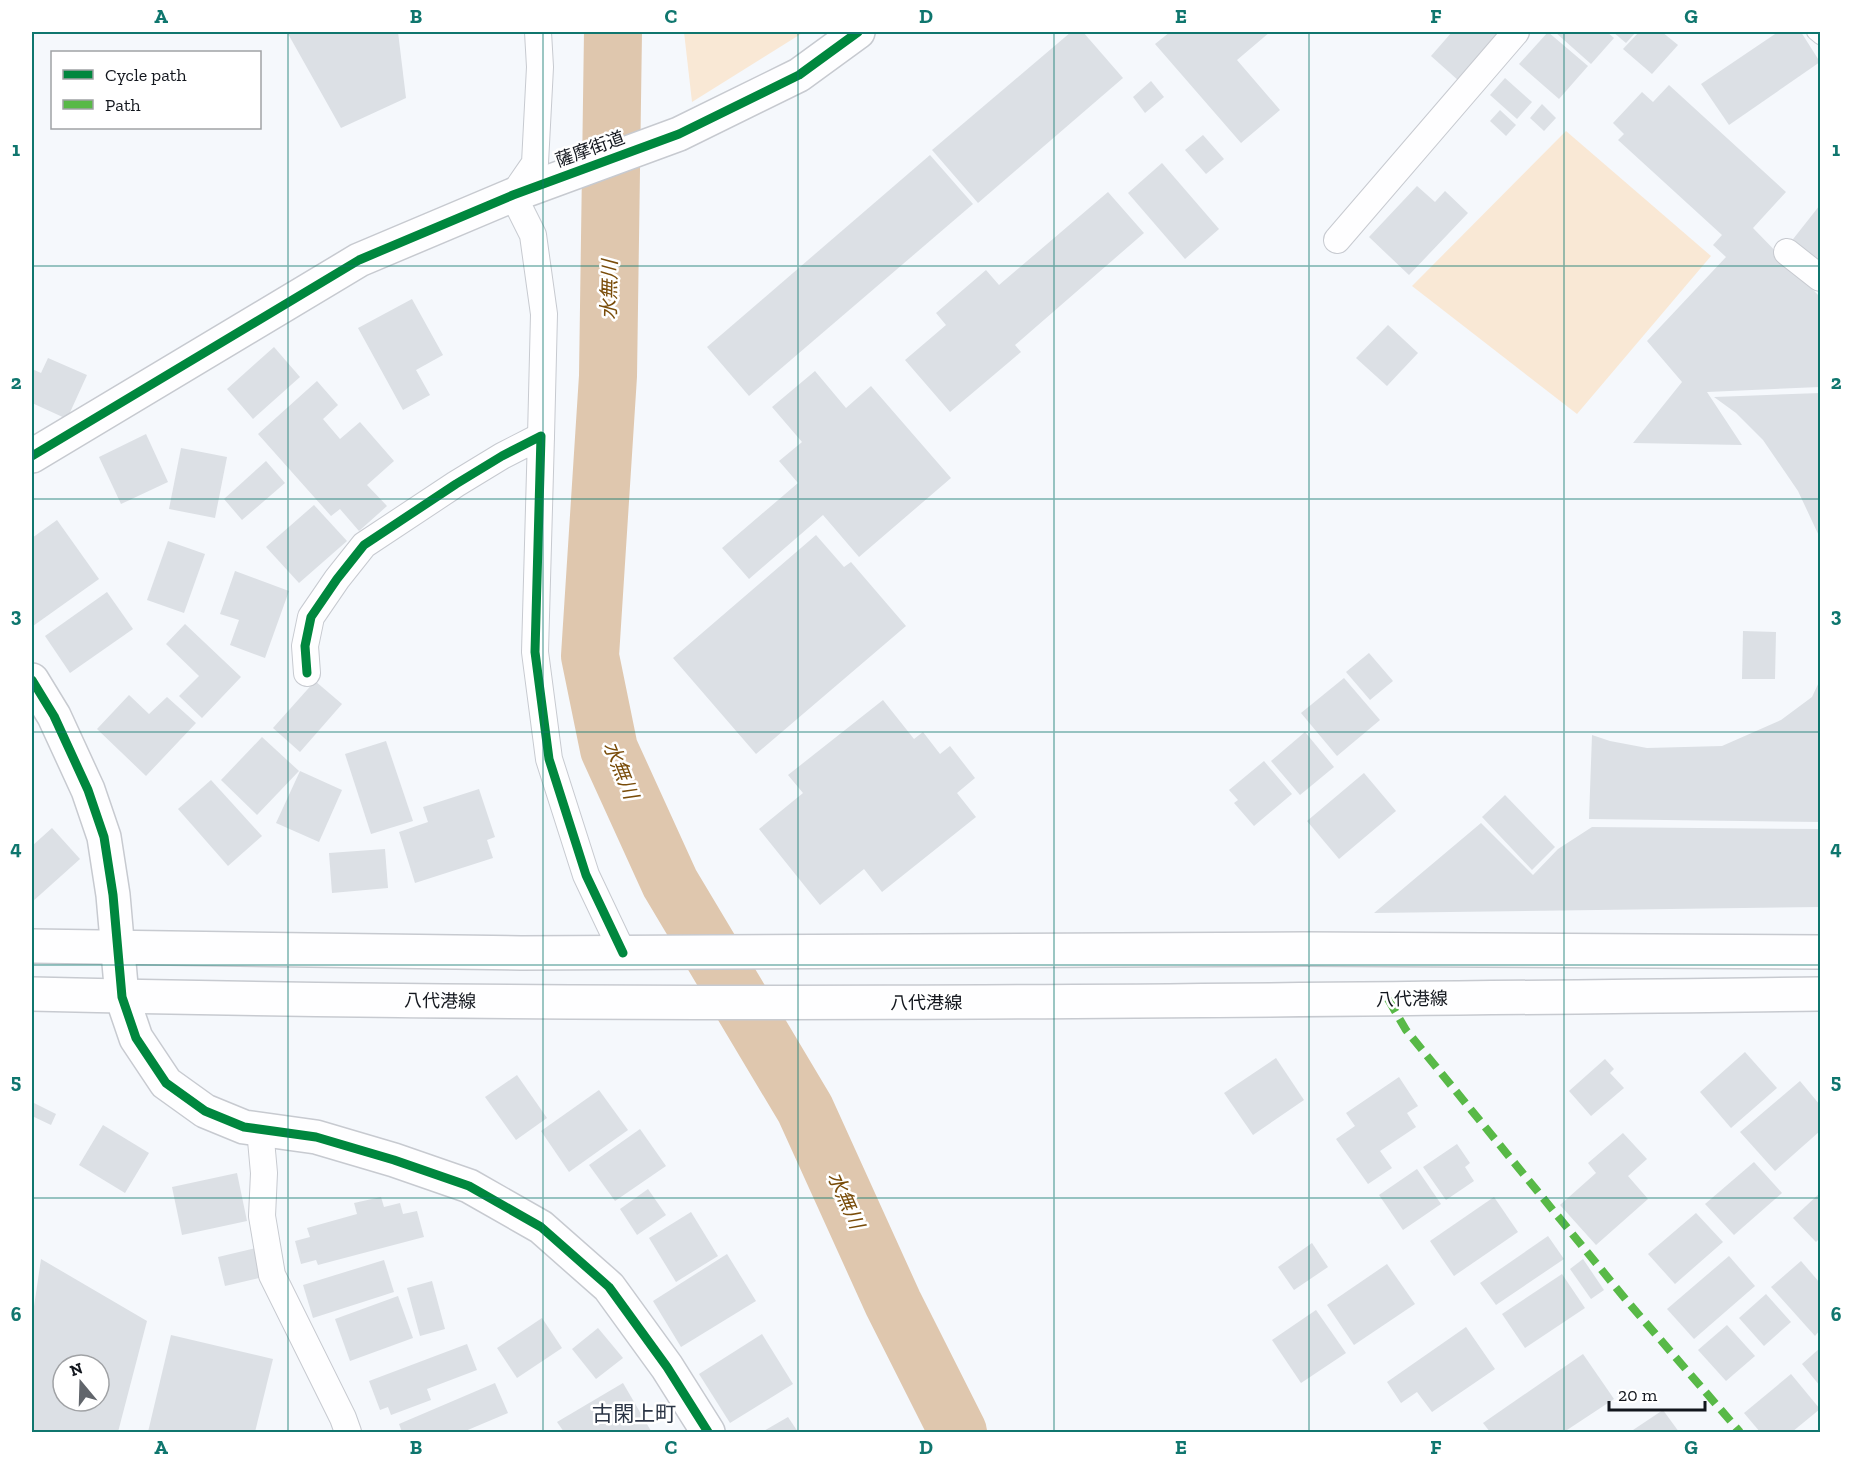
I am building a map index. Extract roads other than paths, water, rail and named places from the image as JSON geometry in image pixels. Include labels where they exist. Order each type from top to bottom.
[{"type":"main road","name":"薩摩街道","points":[[32,456],[359,260],[513,195],[679,134],[799,75],[858,32]]},
{"type":"main road","points":[[32,680],[54,716],[88,790],[104,837],[113,895],[122,997],[136,1038],[166,1083],[205,1111],[244,1127],[316,1137],[394,1160],[469,1186],[541,1227],[609,1287],[667,1367],[708,1432]]},
{"type":"main road","points":[[32,946],[521,953],[1317,949],[1821,952]]},
{"type":"main road","name":"八代港線","points":[[32,994],[533,1003],[796,1004],[1821,994]]},
{"type":"street","points":[[538,32],[540,67],[535,164],[513,195],[533,235],[544,314],[535,652],[549,759],[586,875],[623,952]]},
{"type":"street","points":[[1337,240],[1516,32]]},
{"type":"street","points":[[1787,252],[1821,278]]},
{"type":"street","points":[[307,673],[305,646],[311,617],[364,545],[456,484],[541,436]]},
{"type":"street","points":[[260,1130],[264,1173],[262,1216],[272,1275],[348,1432]]},
{"type":"lane","points":[[1814,32],[1821,37]]},
{"type":"waterway","name":"水無川","points":[[613,32],[608,376],[590,656],[609,749],[670,883],[805,1109],[893,1303],[958,1432]]},
{"type":"district","name":"古閑上町","points":[[634,1413]]}]
